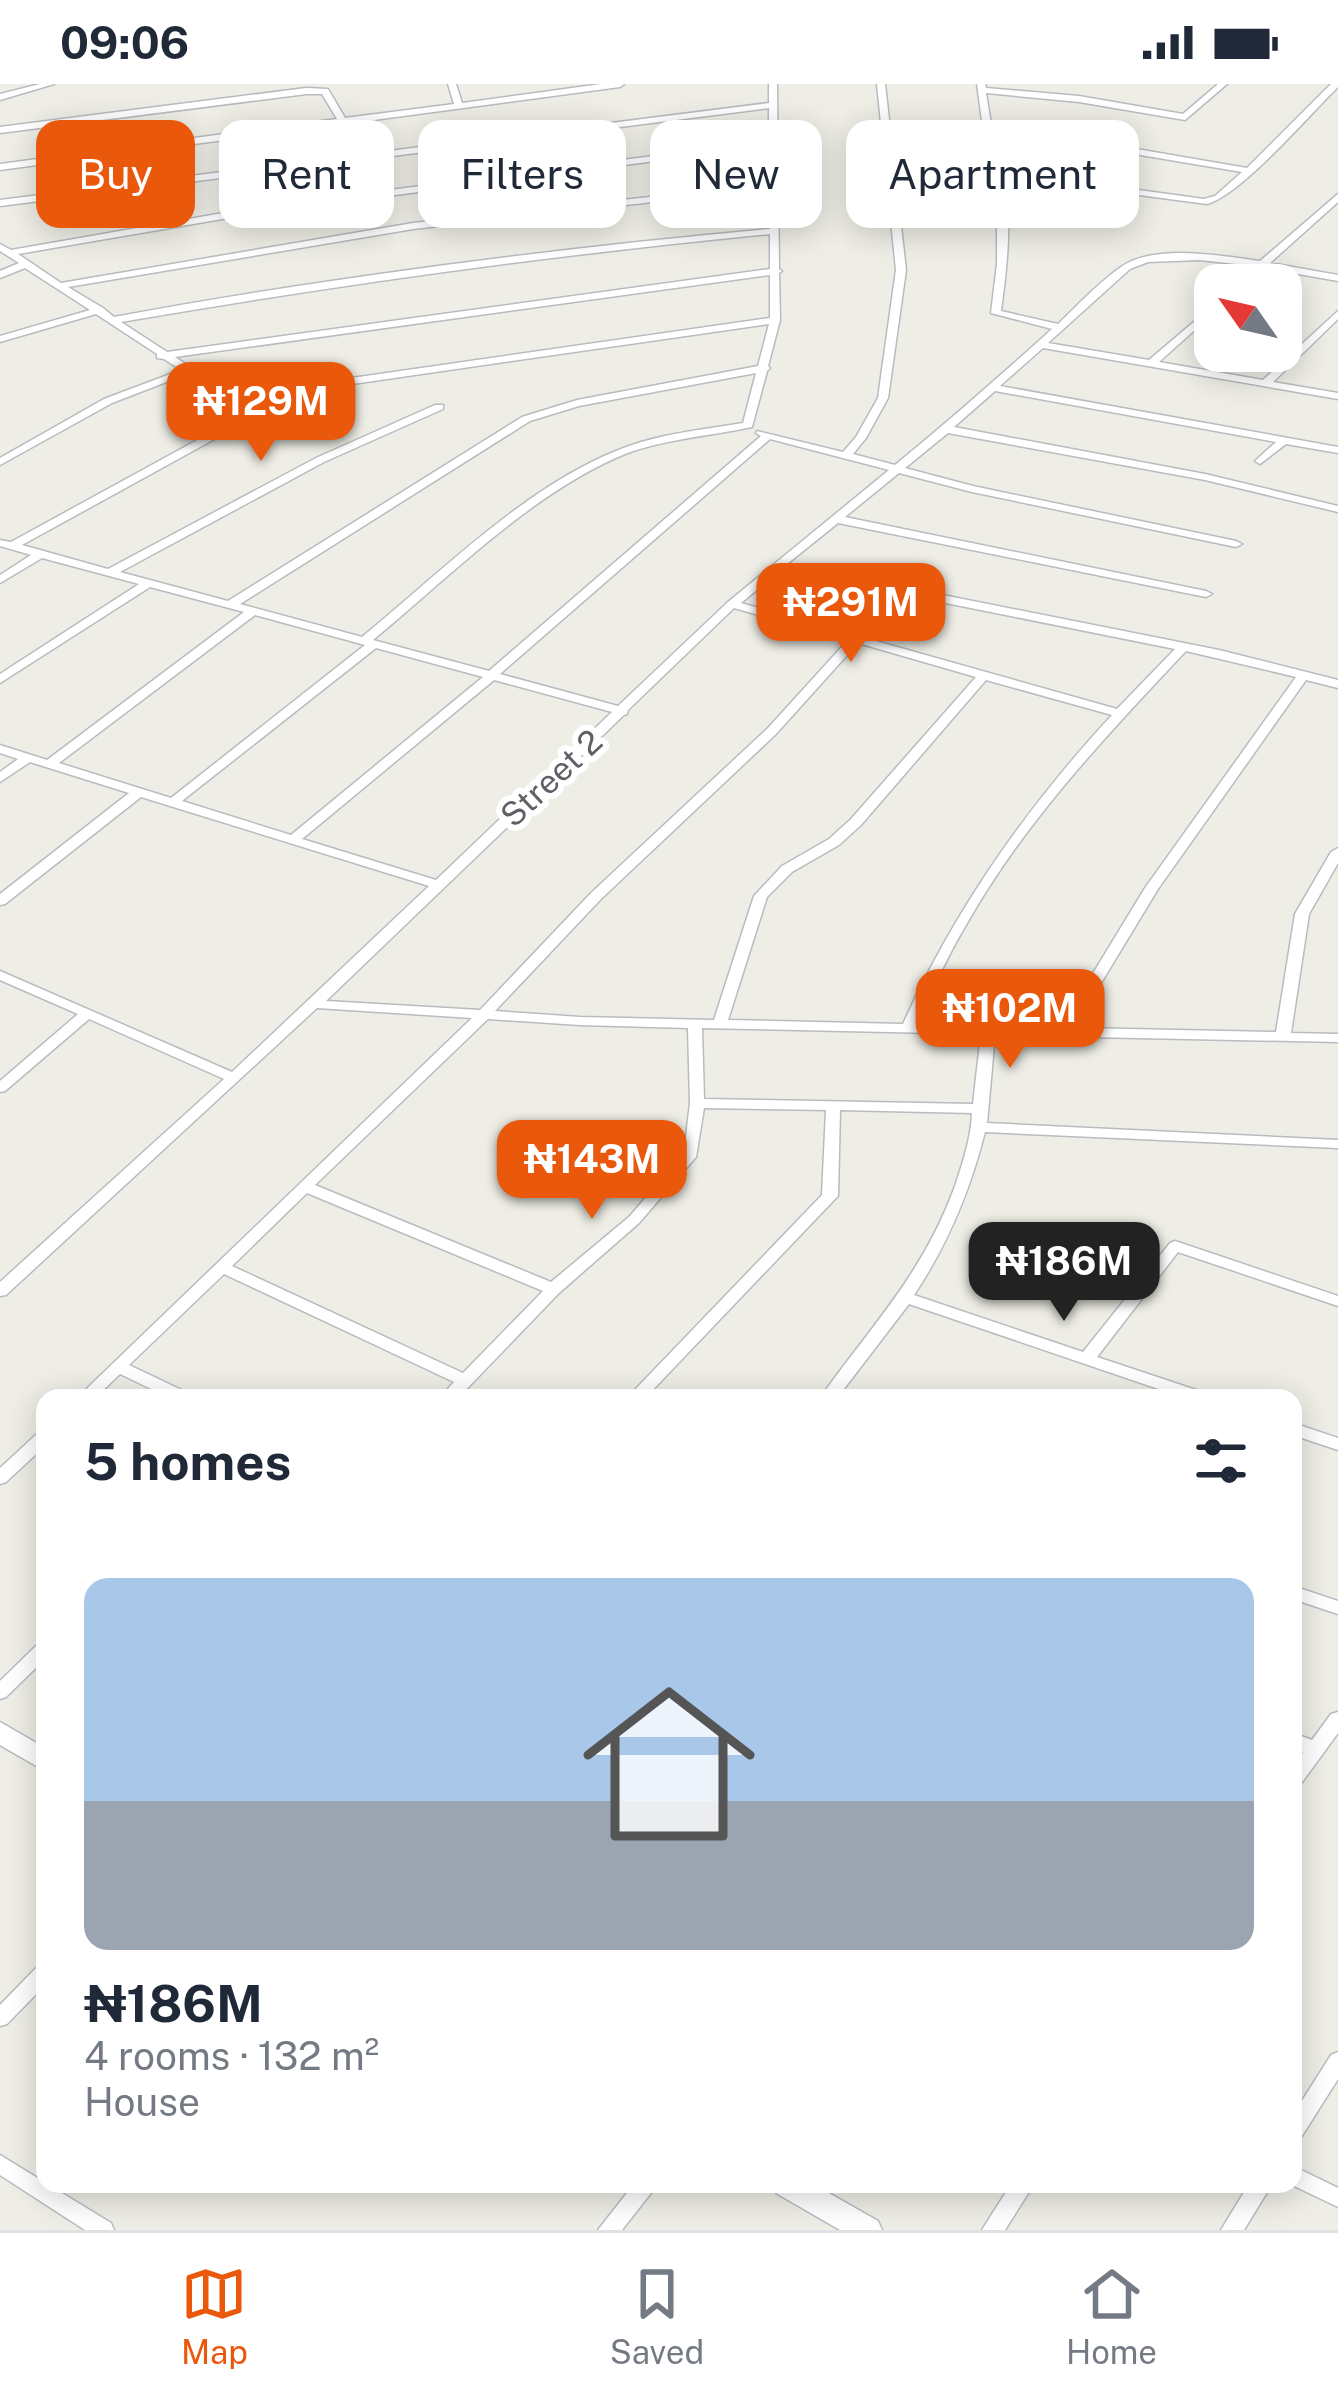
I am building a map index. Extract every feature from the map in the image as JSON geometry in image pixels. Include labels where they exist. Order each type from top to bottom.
[{"type":"street","points":[[0,97],[50,84]]},
{"type":"street","points":[[452,84],[458,104]]},
{"type":"street","points":[[3,127],[306,91],[325,92],[342,120],[620,84]]},
{"type":"street","points":[[772,120],[773,84]]},
{"type":"street","points":[[847,454],[874,422],[875,408],[883,398],[902,270],[881,84]]},
{"type":"street","points":[[985,120],[982,87],[1185,117],[1223,84]]},
{"type":"street","points":[[1139,193],[1204,202],[1218,198],[1336,84]]},
{"type":"street","points":[[0,203],[773,105]]},
{"type":"street","points":[[0,167],[219,137]]},
{"type":"street","points":[[1139,152],[1249,171]]},
{"type":"street","points":[[5,250],[258,210],[650,159]]},
{"type":"street","points":[[1262,264],[1338,197]]},
{"type":"street","points":[[63,285],[413,226],[650,200]]},
{"type":"street","points":[[748,424],[775,320],[776,228]]},
{"type":"street","points":[[1002,228],[996,313],[1058,327]]},
{"type":"street","points":[[116,320],[341,283],[650,242],[776,231]]},
{"type":"street","points":[[5,250],[116,320],[184,372],[249,410],[246,417],[6,545]]},
{"type":"street","name":"Street 2","points":[[0,1291],[314,1004],[732,604],[898,470],[1113,279],[1147,259],[1228,264]]},
{"type":"street","points":[[0,274],[26,264]]},
{"type":"street","points":[[161,356],[777,271]]},
{"type":"street","points":[[1302,272],[1338,278]]},
{"type":"street","points":[[0,338],[100,310]]},
{"type":"street","points":[[1265,384],[1338,314]]},
{"type":"street","points":[[232,398],[775,320]]},
{"type":"street","points":[[1150,364],[1194,325]]},
{"type":"street","points":[[1039,344],[1338,396]]},
{"type":"street","points":[[230,605],[526,419],[578,403],[765,368]]},
{"type":"street","points":[[0,462],[108,401],[184,372]]},
{"type":"street","points":[[990,387],[1338,450]]},
{"type":"street","points":[[109,573],[320,460],[439,407]]},
{"type":"street","points":[[175,801],[539,502],[608,459],[634,449],[748,424],[766,437],[898,470],[1236,544]]},
{"type":"street","points":[[946,429],[1205,477],[1338,509]]},
{"type":"street","points":[[294,839],[491,676],[766,437]]},
{"type":"street","points":[[1260,461],[1284,440]]},
{"type":"street","points":[[837,519],[1206,594]]},
{"type":"street","points":[[6,545],[623,711]]},
{"type":"street","points":[[0,580],[39,555]]},
{"type":"street","points":[[779,566],[1246,659],[1338,684]]},
{"type":"street","points":[[0,680],[148,584]]},
{"type":"street","points":[[732,604],[1118,713]]},
{"type":"street","points":[[51,764],[253,611]]},
{"type":"street","points":[[95,1389],[484,1016],[596,896],[757,746],[854,641]]},
{"type":"street","points":[[909,1026],[931,972],[977,895],[1118,713],[1181,649]]},
{"type":"street","points":[[720,1023],[761,896],[772,881],[844,834],[984,675]]},
{"type":"street","points":[[1072,1029],[1085,998],[1152,888],[1303,676]]},
{"type":"street","points":[[0,749],[435,884]]},
{"type":"street","points":[[0,778],[29,757]]},
{"type":"street","points":[[0,901],[140,790]]},
{"type":"street","points":[[1283,1036],[1302,914],[1338,852]]},
{"type":"street","points":[[0,975],[234,1078]]},
{"type":"street","points":[[314,1004],[484,1016],[1338,1038]]},
{"type":"street","points":[[0,1088],[87,1014]]},
{"type":"street","points":[[456,1389],[553,1289],[634,1220],[692,1154],[697,1103],[695,1023]]},
{"type":"street","points":[[835,1389],[909,1298],[966,1189],[980,1118],[989,1028]]},
{"type":"street","points":[[697,1103],[833,1107],[1338,1144]]},
{"type":"street","points":[[643,1389],[830,1196],[833,1107]]},
{"type":"street","points":[[307,1187],[553,1289]]},
{"type":"street","points":[[1086,1359],[1175,1246],[1338,1301]]},
{"type":"street","points":[[222,1267],[464,1380]]},
{"type":"street","points":[[909,1298],[1175,1389]]},
{"type":"street","points":[[118,1367],[165,1389]]},
{"type":"street","points":[[1302,1432],[1338,1444]]},
{"type":"street","points":[[0,1478],[36,1444]]},
{"type":"street","points":[[1302,1595],[1338,1608]]},
{"type":"street","points":[[0,1692],[36,1657]]},
{"type":"street","points":[[1302,1767],[1337,1722]]},
{"type":"street","points":[[0,1732],[36,1754]]},
{"type":"street","points":[[1302,1744],[1314,1749]]},
{"type":"street","points":[[1,2016],[36,1981]]},
{"type":"street","points":[[1302,2119],[1338,2061]]},
{"type":"street","points":[[0,2164],[36,2187]]},
{"type":"street","points":[[1302,2180],[1338,2198]]},
{"type":"street","points":[[46,2193],[104,2230]]},
{"type":"street","points":[[610,2230],[640,2193]]},
{"type":"street","points":[[803,2193],[867,2230]]},
{"type":"street","points":[[993,2230],[1017,2193]]},
{"type":"street","points":[[1232,2230],[1255,2193]]}]
